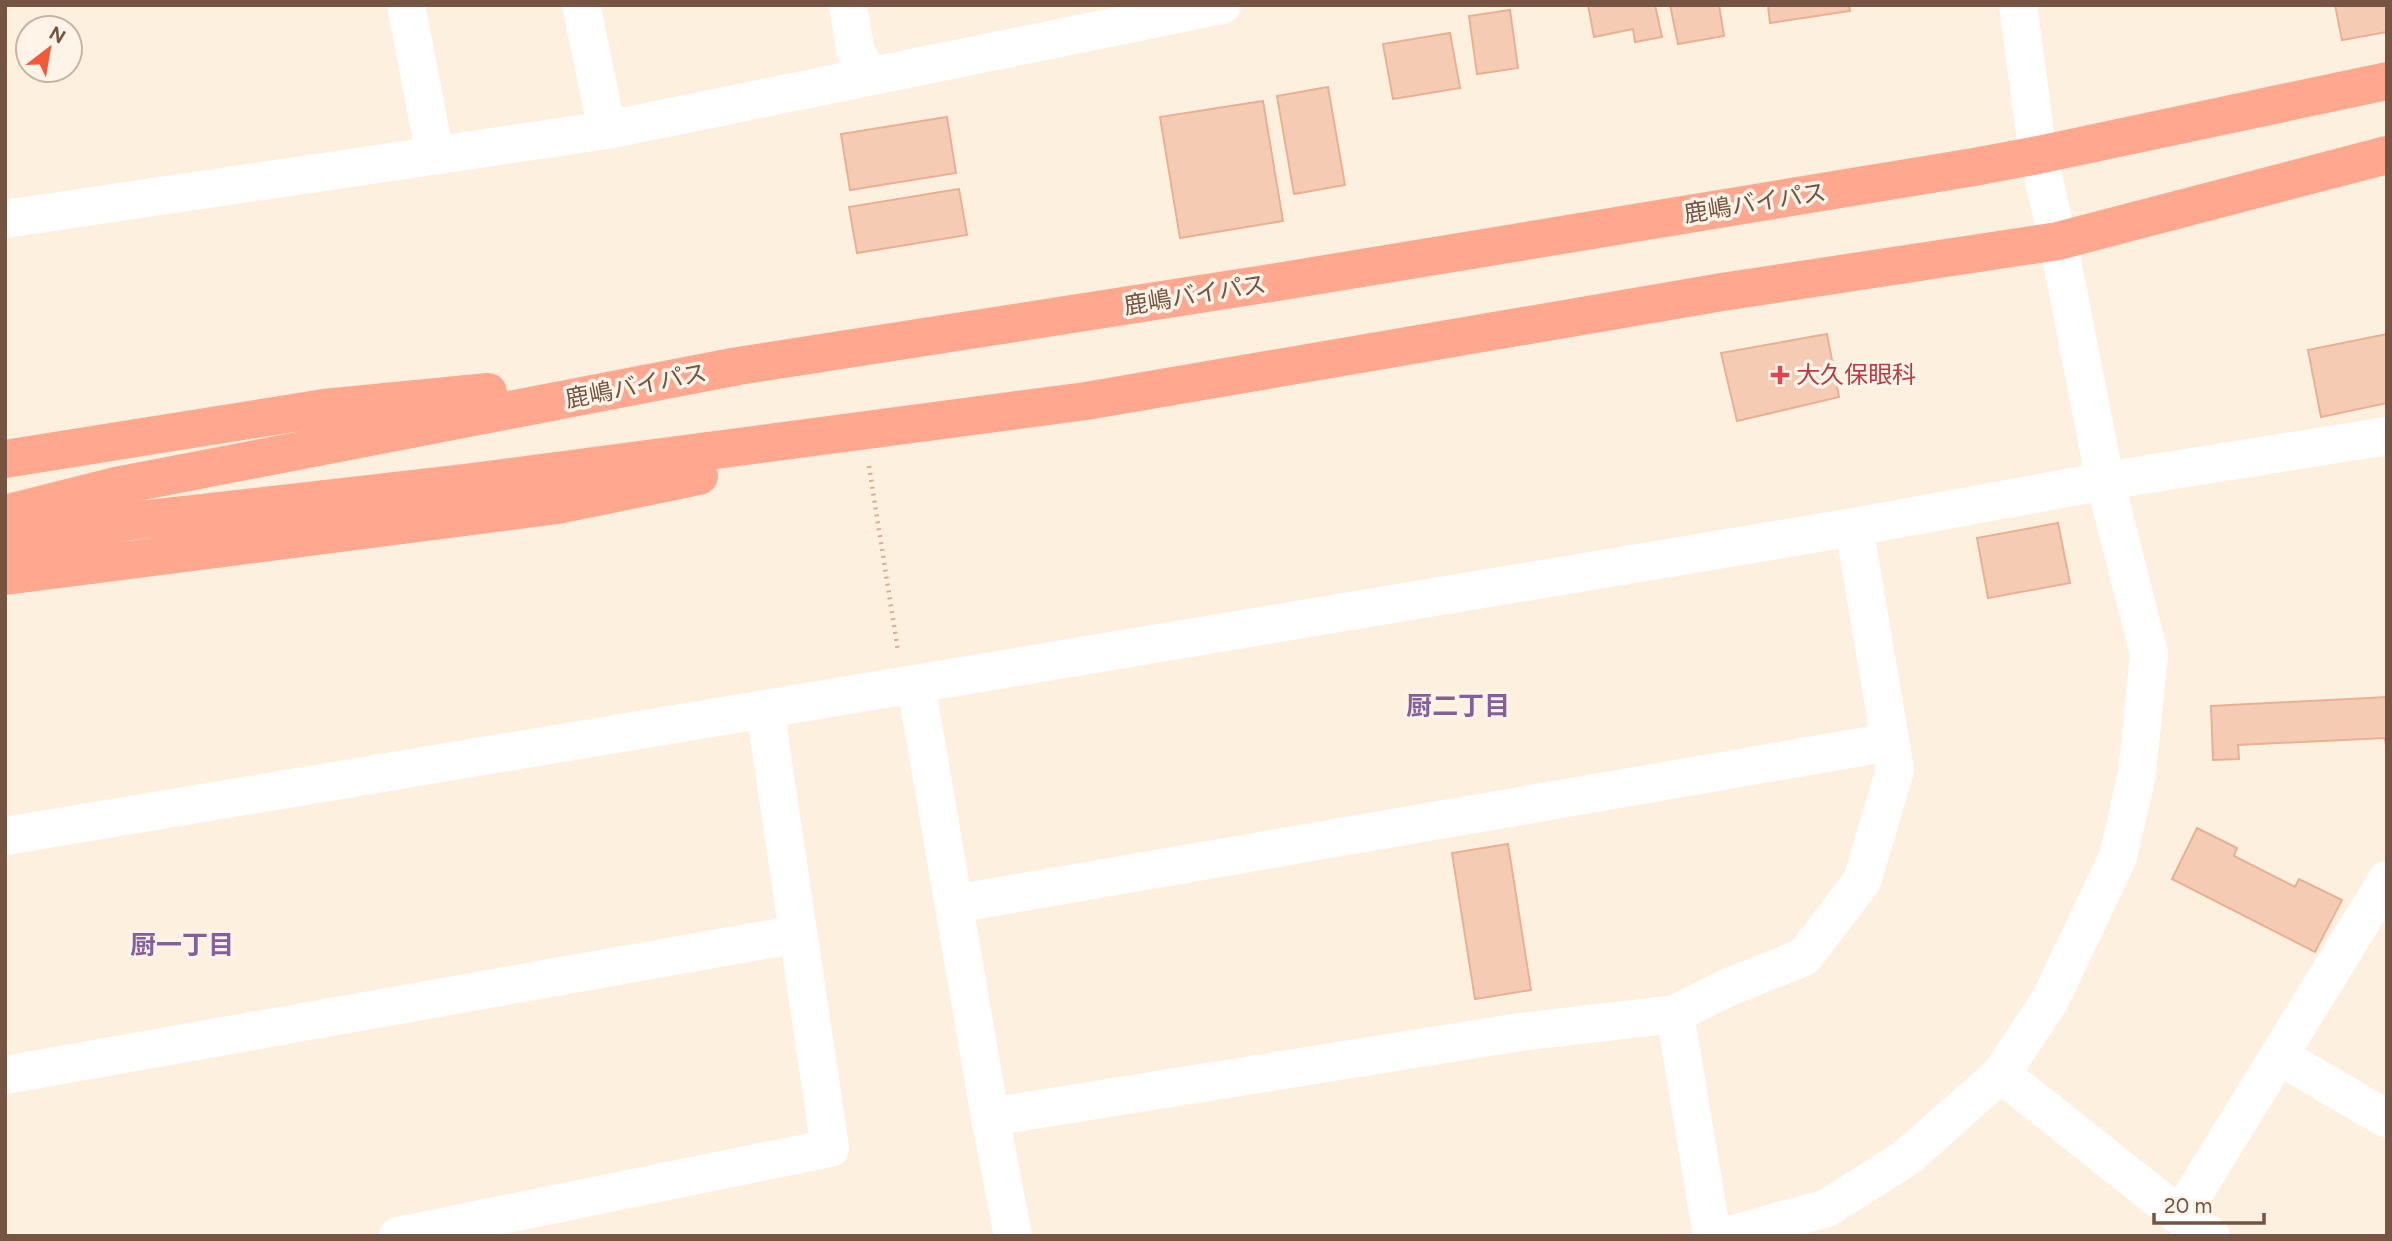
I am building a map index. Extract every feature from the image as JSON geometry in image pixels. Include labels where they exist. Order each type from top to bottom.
[{"type":"highway","name":"鹿嶋バイパス","points":[[5,514],[116,486],[737,366],[1271,283],[2038,155],[2387,81]]},
{"type":"highway","points":[[5,576],[558,505],[863,442],[1086,401],[1722,292],[2058,241],[2387,155]]},
{"type":"highway","points":[[5,460],[324,408],[737,366]]},
{"type":"highway","points":[[5,541],[131,521],[466,483],[1086,401]]},
{"type":"street","points":[[406,5],[435,156]]},
{"type":"street","points":[[581,5],[607,130]]},
{"type":"street","points":[[848,5],[855,48],[867,76]]},
{"type":"street","points":[[5,219],[607,130],[1222,5]]},
{"type":"street","points":[[1726,1236],[1827,1208],[1906,1158],[2001,1074],[2050,1000],[2118,857],[2137,774],[2149,654],[2105,481],[2058,241],[2038,155],[2018,5]]},
{"type":"street","points":[[5,836],[1854,527],[2105,481],[2387,436]]},
{"type":"street","points":[[990,1118],[1520,1032],[1675,1014],[1729,987],[1804,957],[1861,881],[1895,770],[1854,527]]},
{"type":"street","points":[[910,685],[954,904],[1013,1236]]},
{"type":"street","points":[[420,1234],[830,1148],[765,709]]},
{"type":"street","points":[[954,904],[1890,742]]},
{"type":"street","points":[[2001,1074],[2196,1226],[2279,1056],[2385,886]]},
{"type":"street","points":[[5,1075],[798,934]]},
{"type":"street","points":[[1675,1014],[1712,1236]]},
{"type":"street","points":[[2279,1056],[2387,1119]]},
{"type":"path","points":[[863,442],[910,685]]},
{"type":"building","points":[[1588,5],[1655,5],[1662,37],[1635,42],[1633,29],[1594,37]]},
{"type":"building","points":[[1670,5],[1719,5],[1724,36],[1678,44]]},
{"type":"building","points":[[1768,5],[1849,5],[1850,11],[1770,23]]},
{"type":"building","points":[[2335,5],[2387,5],[2387,32],[2342,40]]},
{"type":"building","points":[[1510,10],[1518,68],[1477,74],[1469,16]]},
{"type":"building","points":[[1450,33],[1460,88],[1393,99],[1383,44]]},
{"type":"building","points":[[1328,87],[1345,185],[1294,194],[1277,96]]},
{"type":"building","points":[[1263,101],[1283,221],[1180,238],[1160,117]]},
{"type":"building","points":[[947,117],[956,173],[850,190],[841,134]]},
{"type":"building","points":[[959,189],[967,235],[857,253],[849,207]]},
{"type":"building","name":"大久保眼科","points":[[1827,334],[1839,397],[1737,421],[1721,353]]},
{"type":"building","points":[[2387,334],[2387,403],[2321,417],[2308,350]]},
{"type":"building","points":[[2058,523],[2070,583],[1988,598],[1977,538]]},
{"type":"building","points":[[2387,697],[2387,753],[2385,738],[2238,745],[2239,759],[2213,760],[2211,706]]},
{"type":"building","points":[[2197,828],[2237,848],[2234,856],[2295,887],[2299,879],[2342,900],[2315,952],[2172,879]]},
{"type":"building","points":[[1508,844],[1531,990],[1475,999],[1452,853]]},
{"type":"place","name":"大久保眼科","points":[[1780,375]]},
{"type":"district","name":"厨二丁目","points":[[1458,706]]},
{"type":"district","name":"厨一丁目","points":[[182,945]]}]
